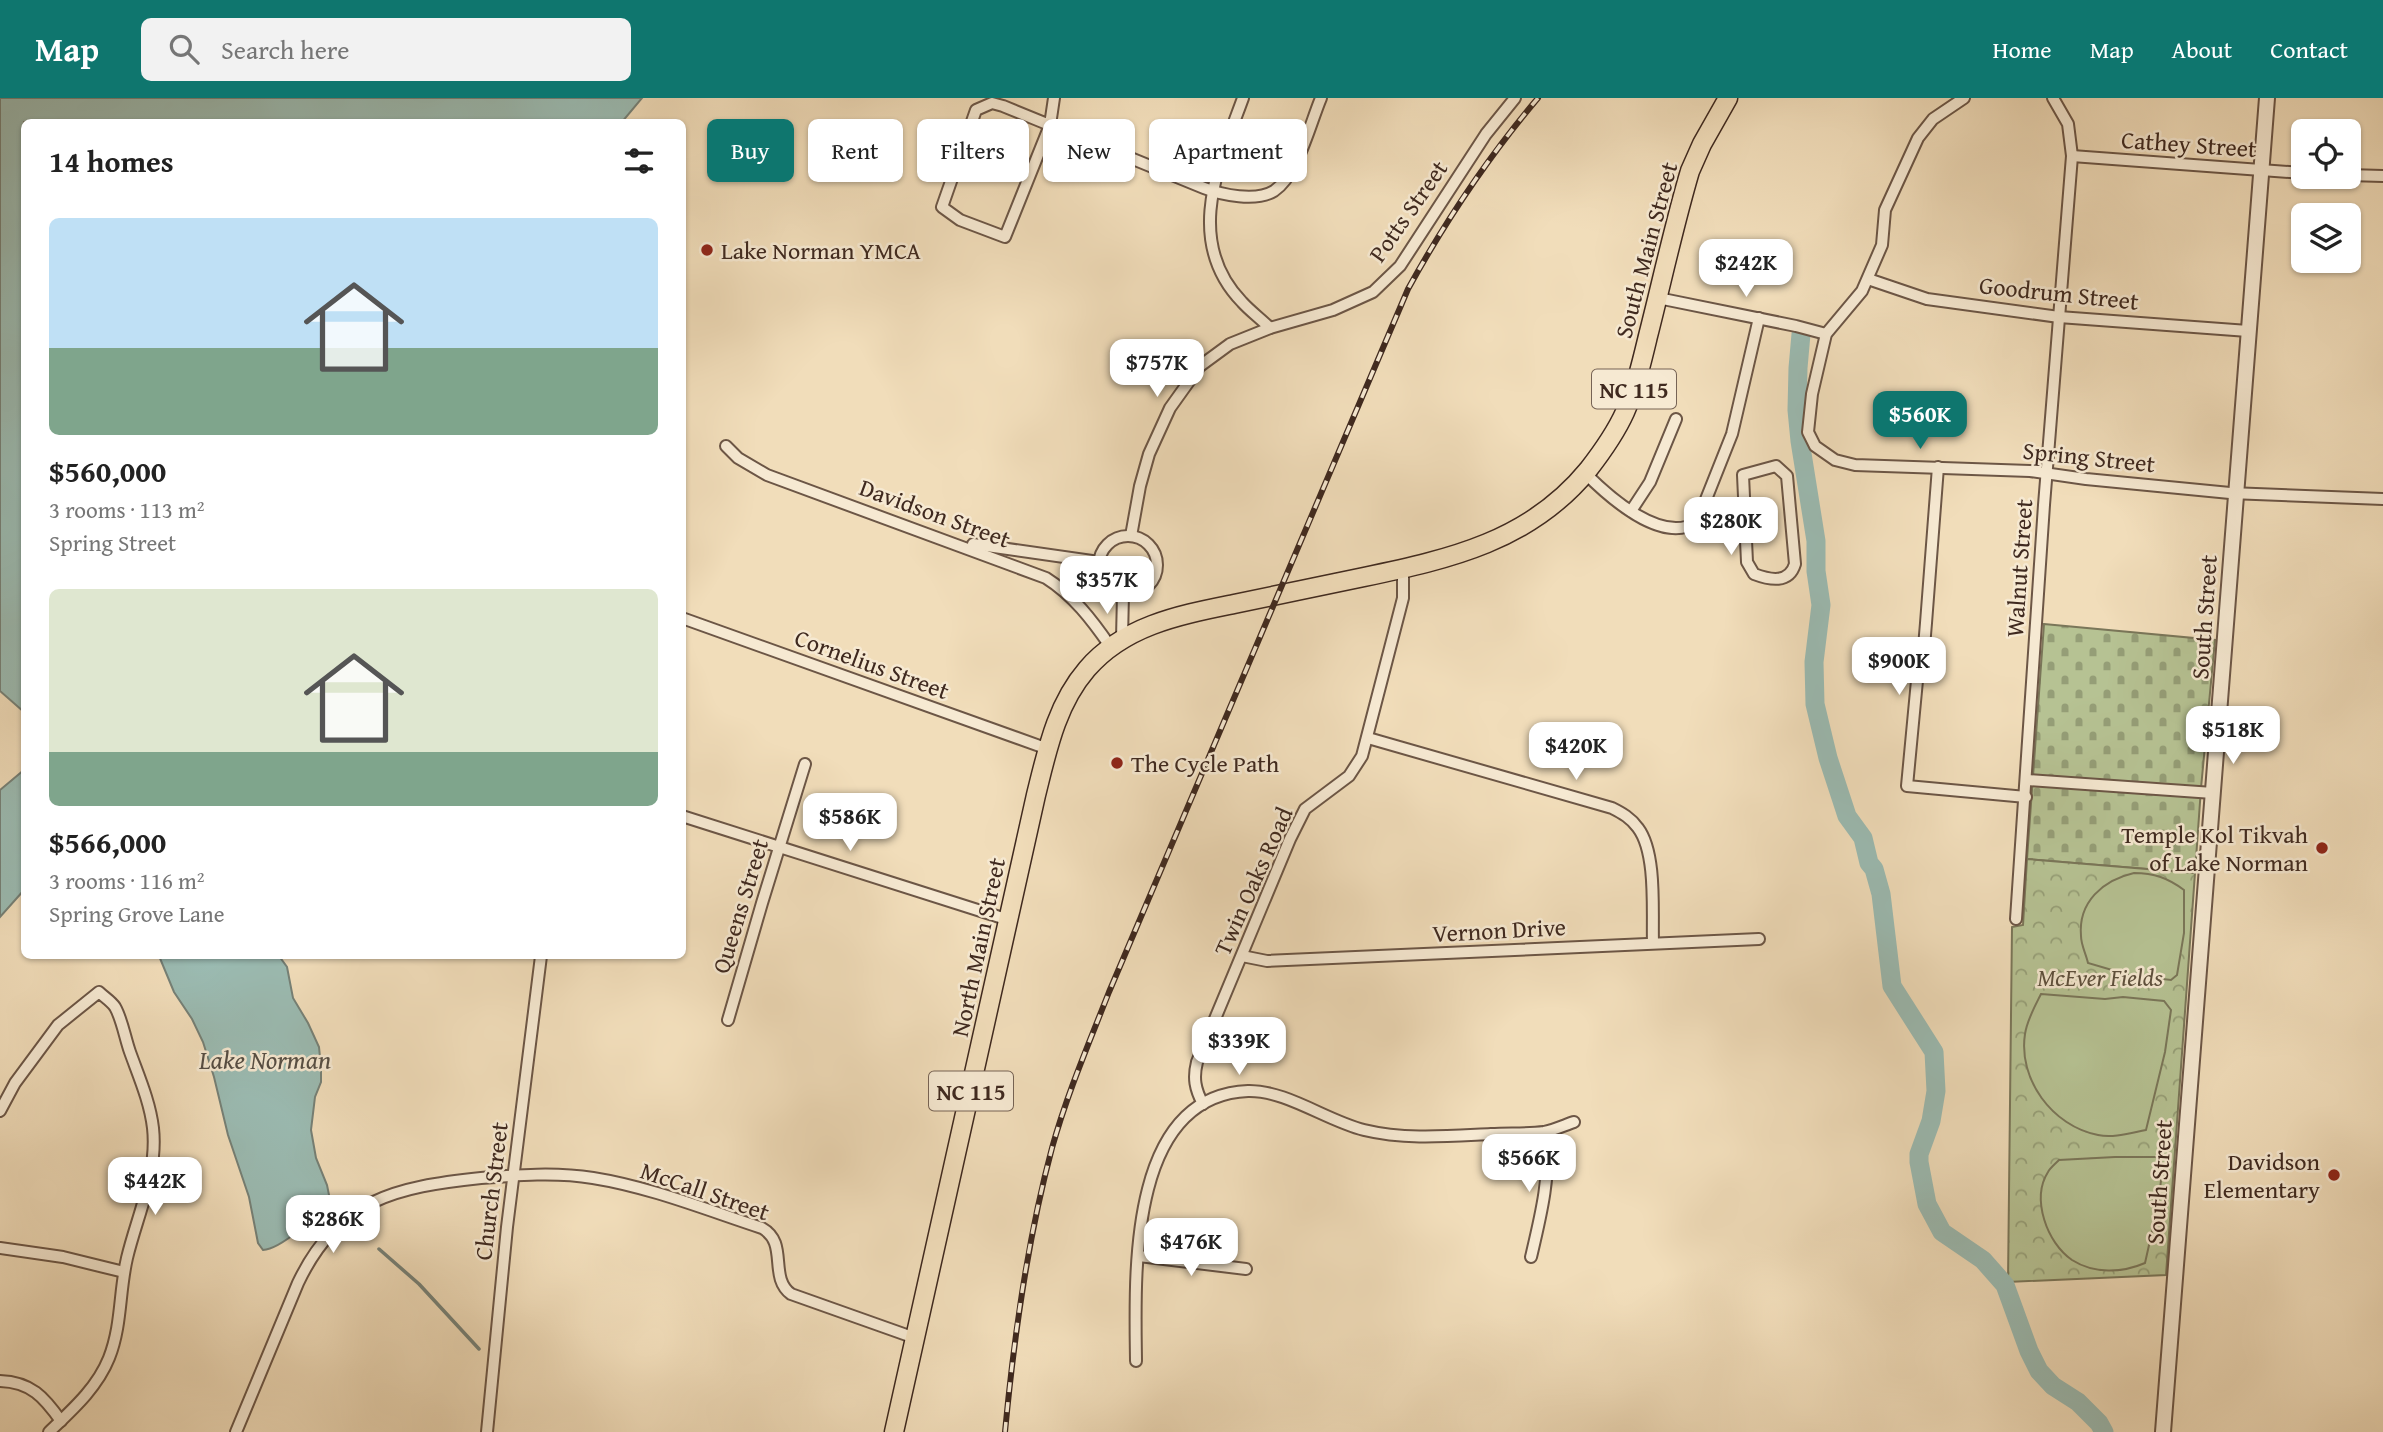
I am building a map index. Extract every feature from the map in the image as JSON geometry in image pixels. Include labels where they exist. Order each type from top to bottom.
[{"type":"main road","name":"South Main Street","points":[[1221,607],[1403,569],[1464,553],[1505,536],[1542,513],[1585,474],[1610,440],[1628,407],[1690,171],[1728,98]]},
{"type":"main road","name":"North Main Street","points":[[894,1432],[1048,749],[1067,698],[1087,669],[1116,642],[1154,623],[1221,607]]},
{"type":"street","points":[[1050,119],[1054,98]]},
{"type":"street","points":[[1243,98],[1212,191],[1210,229],[1219,265],[1231,288],[1270,328]]},
{"type":"street","points":[[1135,160],[1212,191],[1257,196],[1274,191],[1292,171],[1321,98]]},
{"type":"street","name":"Potts Street","points":[[1130,536],[1149,454],[1170,408],[1200,366],[1230,344],[1270,328],[1333,310],[1373,292],[1400,266],[1486,134],[1516,98]]},
{"type":"street","name":"Spring Street","points":[[1964,98],[1933,119],[1918,138],[1885,210],[1882,245],[1863,291],[1826,334],[1809,413],[1808,432],[1815,446],[1835,460],[1855,465],[2030,471],[2236,493],[2383,499]]},
{"type":"street","name":"Walnut Street","points":[[2016,919],[2072,156],[2068,124],[2053,98]]},
{"type":"street","name":"South Street","points":[[2163,1432],[2267,98]]},
{"type":"street","points":[[992,103],[1049,125],[1005,237],[960,220],[942,207],[976,110],[992,103]]},
{"type":"street","name":"Cathey Street","points":[[2072,156],[2291,172]]},
{"type":"street","points":[[2361,175],[2383,176]]},
{"type":"street","name":"Goodrum Street","points":[[1868,279],[1927,299],[2059,317],[2248,331]]},
{"type":"street","points":[[1658,298],[1826,334]]},
{"type":"street","points":[[1585,474],[1631,511],[1659,526],[1686,528],[1697,522],[1732,435],[1759,318]]},
{"type":"street","points":[[1631,511],[1650,482],[1676,419]]},
{"type":"street","name":"Davidson Street","points":[[726,446],[738,458],[767,475],[1046,578],[1061,587],[1116,642]]},
{"type":"street","points":[[1720,467],[1743,475],[1776,466],[1787,476],[1794,564],[1793,572],[1788,577],[1778,579],[1754,574],[1747,562],[1743,475]]},
{"type":"street","points":[[1938,467],[1927,622],[1918,670],[1907,786],[2026,797]]},
{"type":"street","points":[[1130,536],[1142,539],[1151,547],[1156,557],[1157,569],[1153,580],[1145,589],[1135,594],[1123,594],[1107,586],[1102,579],[1099,562],[1110,542],[1130,536]]},
{"type":"street","points":[[950,541],[1099,562]]},
{"type":"street","name":"Twin Oaks Road","points":[[1203,1104],[1195,1086],[1197,1062],[1301,816],[1310,804],[1349,776],[1362,756],[1403,598],[1403,569]]},
{"type":"street","points":[[1116,642],[1123,594]]},
{"type":"street","name":"Cornelius Street","points":[[686,619],[1048,749]]},
{"type":"street","points":[[1368,738],[1612,808],[1630,819],[1639,828],[1647,846],[1653,943]]},
{"type":"street","name":"Queens Street","points":[[728,1020],[805,764]]},
{"type":"street","points":[[2027,780],[2213,793]]},
{"type":"street","points":[[686,817],[1009,919]]},
{"type":"street","name":"Vernon Drive","points":[[1242,956],[1266,961],[1759,939]]},
{"type":"street","name":"Church Street","points":[[487,1432],[541,959]]},
{"type":"street","points":[[0,1111],[15,1083],[58,1025],[99,992],[114,1006],[150,1112],[153,1153],[148,1186],[124,1272],[119,1321],[109,1359],[97,1380],[49,1432]]},
{"type":"street","points":[[1136,1361],[1135,1299],[1146,1202],[1157,1160],[1166,1142],[1182,1119],[1203,1104],[1230,1094],[1250,1091],[1284,1099],[1341,1122],[1384,1134],[1431,1137],[1546,1132],[1574,1122]]},
{"type":"street","points":[[1531,1257],[1544,1206],[1548,1150],[1546,1132]]},
{"type":"street","name":"McCall Street","points":[[236,1432],[307,1265],[337,1227],[359,1209],[392,1193],[444,1182],[514,1176],[594,1178],[643,1190],[762,1228],[768,1231],[777,1244],[780,1281],[791,1294],[915,1338]]},
{"type":"street","points":[[0,1248],[63,1257],[124,1272]]},
{"type":"street","points":[[1139,1256],[1246,1269]]},
{"type":"street","points":[[0,1381],[16,1381],[32,1389],[45,1399],[61,1421]]},
{"type":"green space","points":[[2044,624],[2215,640],[2195,873],[2027,859]]},
{"type":"green space","name":"McEver Fields","points":[[2027,859],[2195,873],[2166,1275],[2008,1282],[2012,927],[2023,925]]},
{"type":"green space","points":[[2134,873],[2160,877],[2184,890],[2184,933],[2177,975],[2171,980],[2129,975],[2088,963],[2081,936],[2081,924],[2088,903],[2112,881]]},
{"type":"green space","points":[[2041,994],[2164,1001],[2171,1010],[2165,1052],[2146,1130],[2110,1136],[2081,1130],[2066,1122],[2042,1098],[2027,1068],[2024,1051],[2027,1024]]},
{"type":"green space","points":[[2157,1157],[2163,1164],[2158,1205],[2145,1263],[2127,1269],[2099,1270],[2072,1260],[2055,1243],[2044,1220],[2041,1195],[2048,1172],[2059,1160]]},
{"type":"water","points":[[0,98],[642,98],[624,119],[21,119],[21,709],[0,691]]},
{"type":"water","points":[[21,772],[21,893],[0,917],[0,790]]},
{"type":"water","name":"Lake Norman","points":[[160,959],[281,959],[287,967],[293,998],[319,1047],[321,1082],[315,1097],[311,1130],[316,1158],[330,1200],[299,1230],[271,1248],[263,1250],[258,1243],[249,1197],[228,1135],[203,1042],[174,992]]},
{"type":"waterway","points":[[1801,334],[1797,410],[1816,541],[1816,571],[1821,605],[1814,662],[1815,704],[1828,758],[1847,816],[1863,838],[1881,894],[1892,986],[1934,1052],[1936,1091],[1931,1121],[1919,1154],[1927,1204],[1942,1232],[1983,1260],[2005,1285],[2039,1371],[2053,1386],[2078,1402],[2099,1423],[2104,1432]]},
{"type":"waterway","points":[[379,1249],[419,1284],[479,1349]]},
{"type":"railway","points":[[1005,1432],[1022,1289],[1043,1183],[1064,1108],[1109,992],[1408,289],[1469,190],[1538,98]]},
{"type":"place","name":"Lake Norman YMCA","points":[[707,250]]},
{"type":"place","name":"The Cycle Path","points":[[1117,763]]},
{"type":"place","name":"Temple Kol Tikvah of Lake Norman","points":[[2322,848]]},
{"type":"place","name":"Davidson Elementary","points":[[2334,1175]]}]
